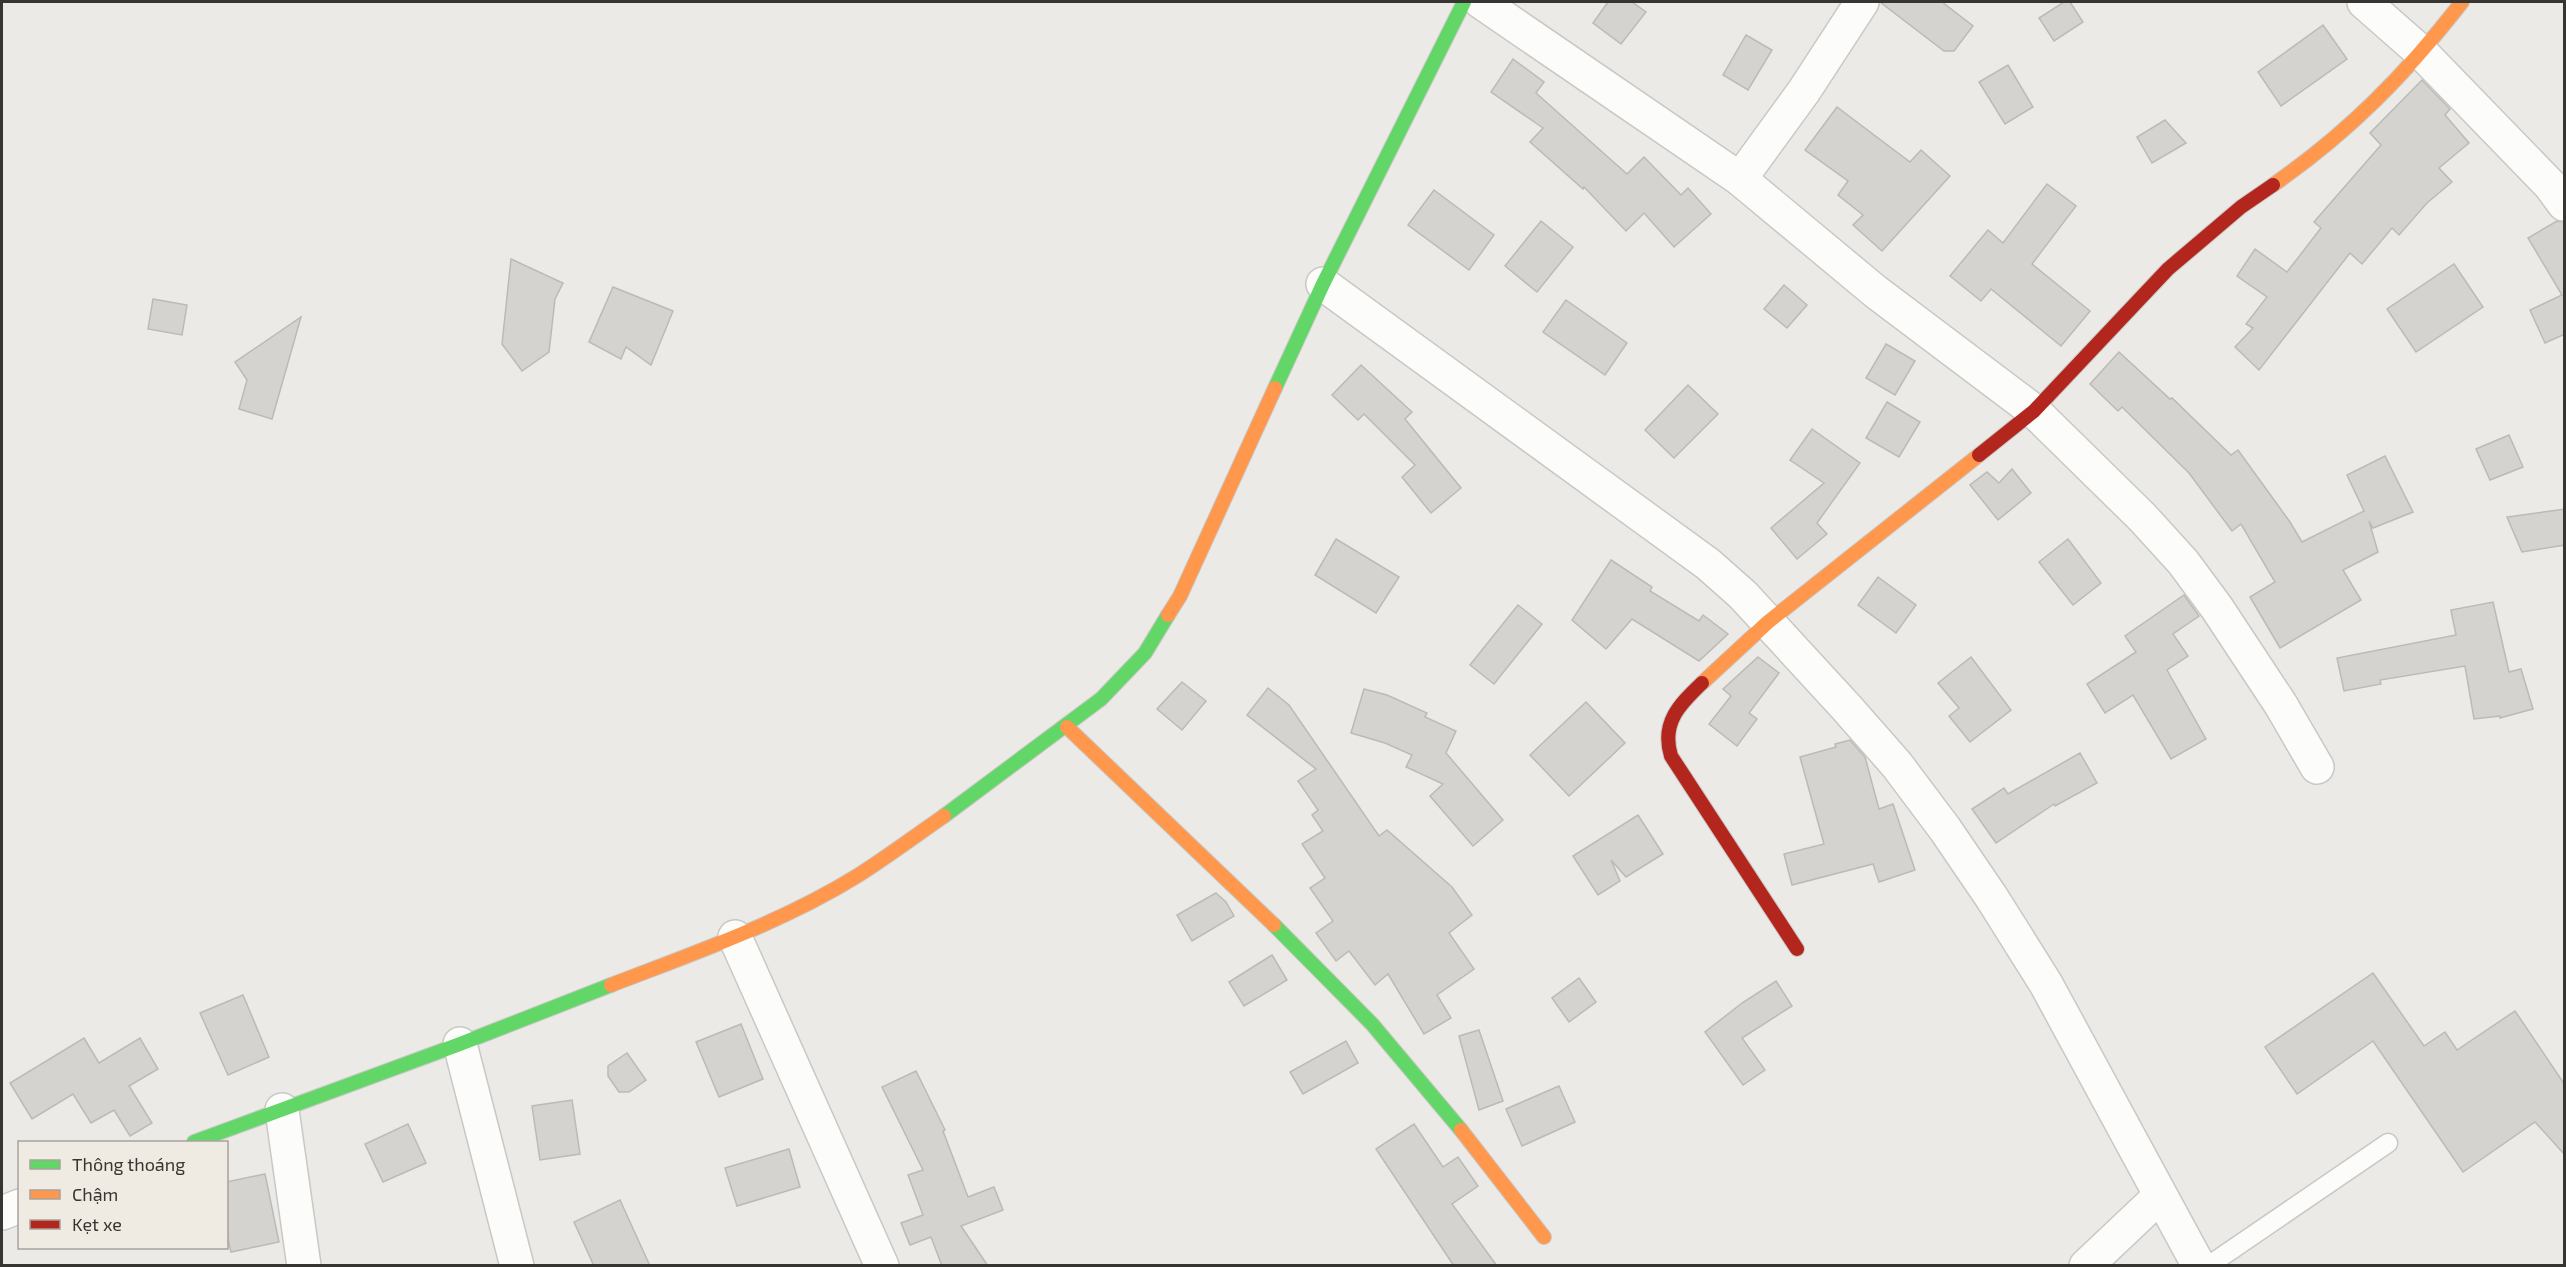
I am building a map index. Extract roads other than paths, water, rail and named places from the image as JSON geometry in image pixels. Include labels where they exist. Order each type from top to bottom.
[{"type":"street","points":[[199,1141],[460,1044],[735,937],[821,896],[857,876],[971,797],[1067,727],[1125,676],[1146,653],[1180,596],[1323,284],[1464,2]]},
{"type":"street","points":[[1481,2],[1740,179],[1876,292],[2034,411],[2142,517],[2183,562],[2217,608],[2281,705],[2317,767]]},
{"type":"street","points":[[1740,179],[1804,91],[1862,2]]},
{"type":"street","points":[[2364,2],[2422,53],[2550,184],[2565,204]]},
{"type":"street","points":[[1797,949],[1671,756],[1666,740],[1669,724],[1677,710],[1698,687],[1768,622],[2034,411],[2168,269],[2241,207],[2340,136],[2422,53],[2462,2]]},
{"type":"street","points":[[1323,284],[1674,537],[1734,587],[1897,765],[1992,898],[2090,1061],[2199,1266]]},
{"type":"street","points":[[1067,727],[1236,886],[1372,1023],[1480,1153],[1544,1237]]},
{"type":"street","points":[[735,937],[882,1266]]},
{"type":"street","points":[[460,1044],[517,1266]]},
{"type":"street","points":[[282,1110],[304,1266]]},
{"type":"street","points":[[2085,1266],[2160,1196]]},
{"type":"street","points":[[2,1213],[18,1207]]},
{"type":"lane","points":[[2208,1266],[2388,1143]]}]
